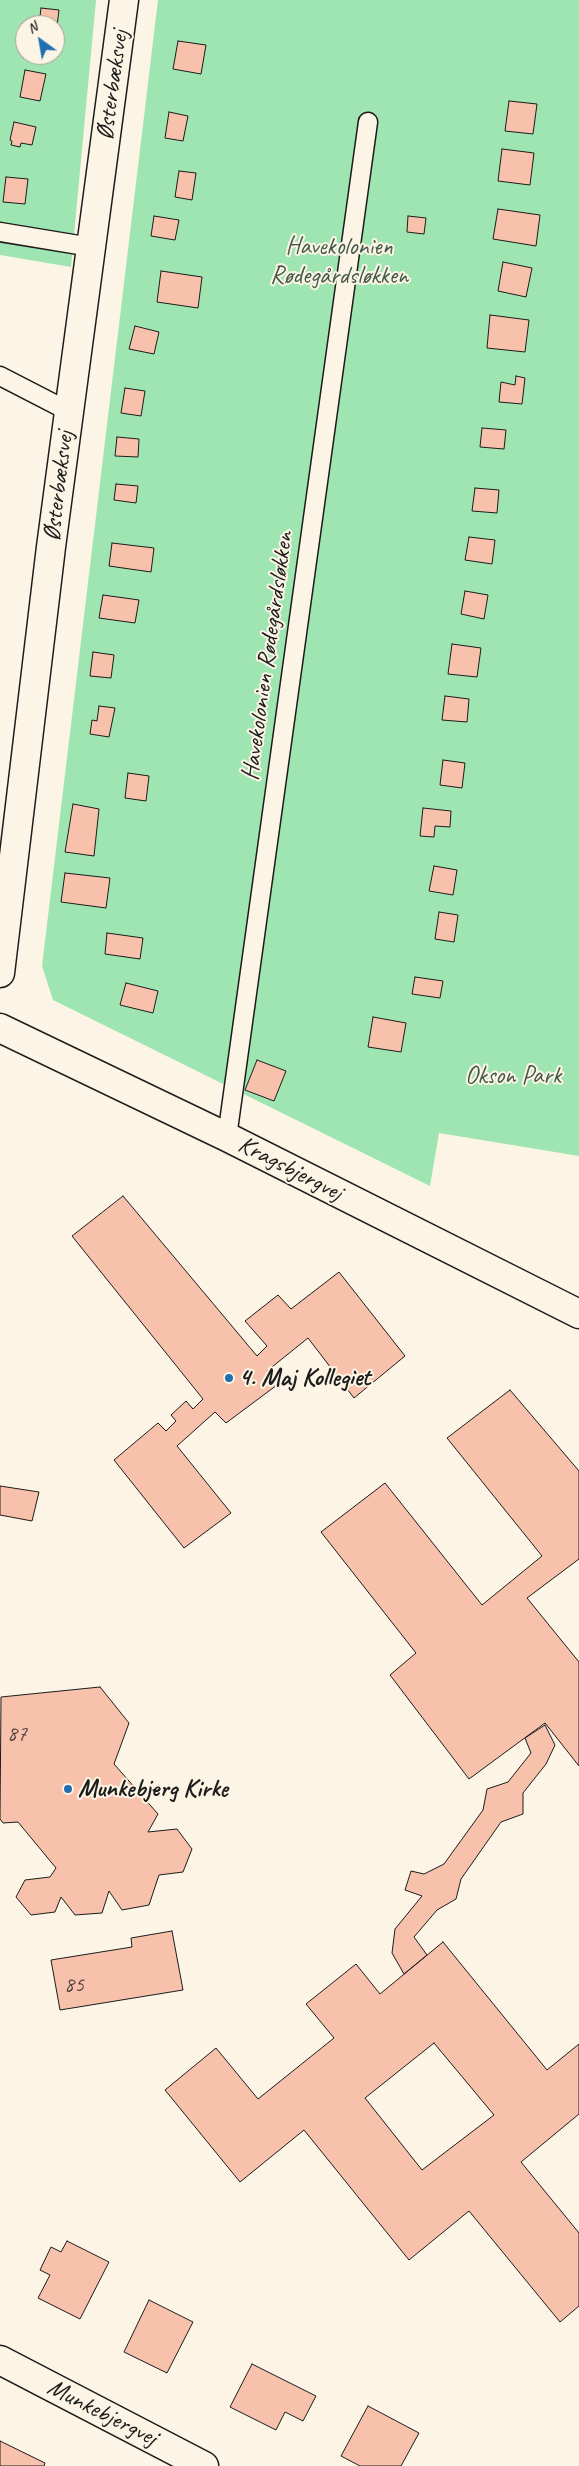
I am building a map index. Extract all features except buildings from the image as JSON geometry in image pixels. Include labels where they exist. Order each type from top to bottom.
[{"type":"street","name":"Østerbæksvej","points":[[0,973],[68,411],[124,0]]},
{"type":"street","name":"Kragsbjergvej","points":[[0,1028],[226,1137],[579,1314]]},
{"type":"street","name":"Munkebjergvej","points":[[0,2360],[204,2466]]},
{"type":"lane","name":"Havekolonien Rødegårdsløkken","points":[[226,1137],[368,122]]},
{"type":"lane","points":[[0,232],[91,247]]},
{"type":"lane","points":[[0,376],[68,411]]},
{"type":"green space","points":[[0,0],[96,0],[71,267],[0,255]]},
{"type":"green space","name":"Havekolonien Rødegårdsløkken","points":[[158,0],[579,0],[579,1156],[439,1133],[430,1186],[53,1000],[42,966]]},
{"type":"place","name":"4. Maj Kollegiet","points":[[229,1378]]},
{"type":"place","name":"Munkebjerg Kirke","points":[[68,1789]]},
{"type":"park label","name":"Okson Park","points":[[513,1076]]}]
